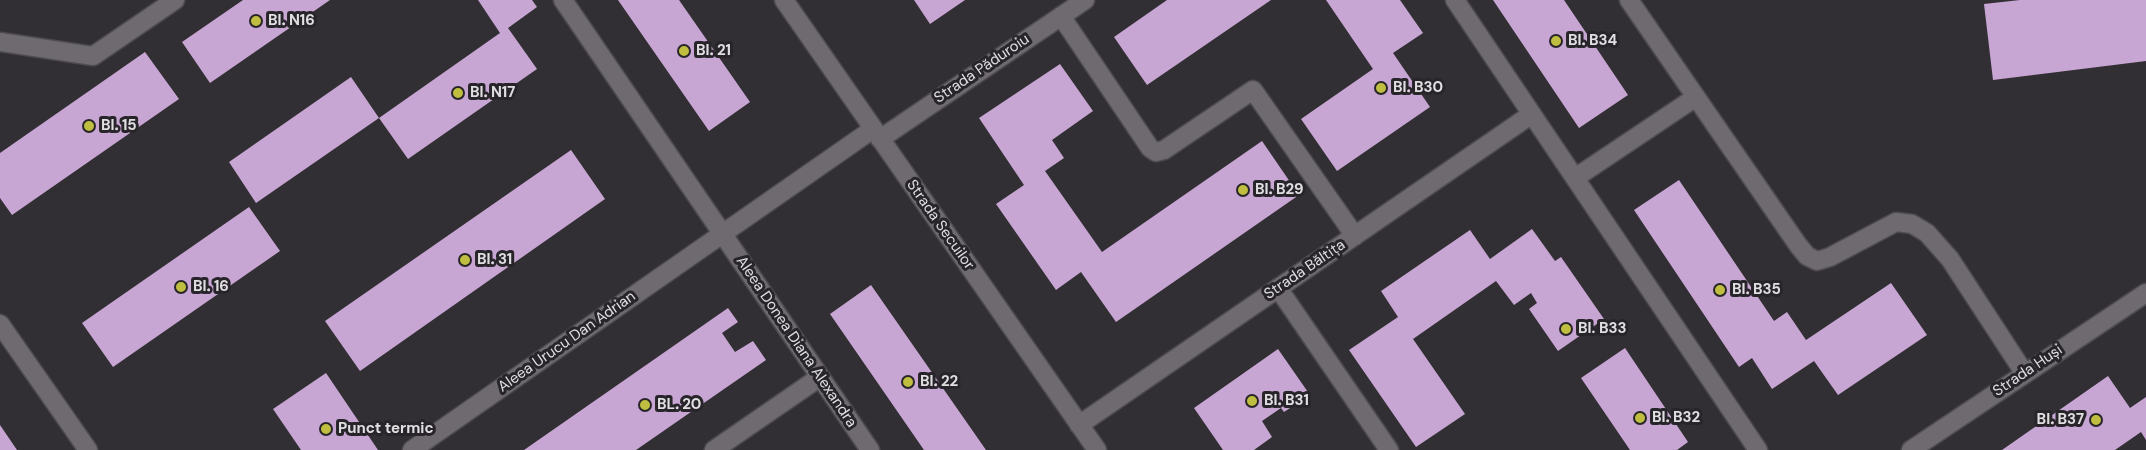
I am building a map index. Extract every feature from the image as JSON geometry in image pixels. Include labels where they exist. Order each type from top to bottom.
[{"type":"street","points":[[0,42],[93,56],[175,0]]},
{"type":"street","points":[[563,0],[722,234]]},
{"type":"street","name":"Strada Secuilor","points":[[784,0],[1097,450]]},
{"type":"street","name":"Strada Păduroiu","points":[[877,134],[1085,0]]},
{"type":"street","points":[[1455,0],[1758,450]]},
{"type":"street","points":[[1629,0],[1807,256],[1817,261],[1830,257],[1896,222],[1912,224],[1927,233],[1950,259],[2025,374]]},
{"type":"street","points":[[1061,16],[1150,148],[1156,152],[1164,150],[1253,90],[1355,236]]},
{"type":"street","points":[[1575,178],[1696,97]]},
{"type":"street","name":"Strada Băltița","points":[[1079,425],[1532,114]]},
{"type":"street","name":"Aleea Urucu Dan Adrian","points":[[412,450],[722,234],[877,134]]},
{"type":"street","name":"Aleea Donea Diana Alexandra","points":[[722,234],[870,450]]},
{"type":"street","points":[[1278,288],[1389,450]]},
{"type":"street","name":"Strada Huși","points":[[1911,450],[2146,293]]},
{"type":"street","points":[[0,324],[88,450]]},
{"type":"street","points":[[714,450],[820,377]]},
{"type":"building","name":"Bl. N16","points":[[243,0],[330,0],[210,83],[182,42]]},
{"type":"building","name":"Bl. N17","points":[[478,0],[532,0],[537,7],[508,28],[537,69],[408,159],[379,118],[500,33]]},
{"type":"building","name":"Bl. 21","points":[[618,0],[679,0],[750,102],[709,131]]},
{"type":"building","points":[[914,0],[965,0],[930,24]]},
{"type":"building","points":[[1167,0],[1271,0],[1147,85],[1114,37]]},
{"type":"building","name":"Bl. B30","points":[[1326,0],[1400,0],[1423,33],[1393,53],[1430,107],[1337,171],[1301,119],[1373,69]]},
{"type":"building","name":"Bl. B34","points":[[1493,0],[1564,0],[1628,95],[1579,128]]},
{"type":"building","points":[[2020,0],[2146,0],[2146,61],[1993,80],[1984,4]]},
{"type":"building","name":"Bl. 15","points":[[145,52],[179,99],[12,215],[0,198],[0,153]]},
{"type":"building","name":"Bl. B29","points":[[1060,64],[1093,111],[1052,140],[1064,158],[1045,171],[1102,252],[1262,141],[1299,195],[1116,322],[1081,272],[1056,290],[996,204],[1024,185],[979,118]]},
{"type":"building","points":[[351,77],[379,118],[256,203],[229,162]]},
{"type":"building","name":"Bl. 31","points":[[571,150],[605,199],[360,371],[325,321]]},
{"type":"building","name":"Bl. B35","points":[[1679,180],[1774,321],[1787,312],[1806,340],[1891,283],[1927,335],[1838,395],[1814,361],[1772,389],[1752,358],[1739,367],[1634,210]]},
{"type":"building","name":"Bl. 16","points":[[249,207],[280,251],[113,367],[82,323]]},
{"type":"building","name":"Bl. B33","points":[[1532,229],[1555,261],[1561,257],[1604,319],[1558,351],[1529,309],[1537,303],[1531,293],[1514,305],[1496,281],[1413,339],[1465,414],[1416,447],[1349,350],[1398,317],[1381,291],[1470,230],[1490,259]]},
{"type":"building","name":"Bl. 22","points":[[871,285],[986,450],[924,450],[830,314]]},
{"type":"building","name":"BL. 20","points":[[728,308],[738,322],[722,333],[735,352],[753,341],[766,360],[636,450],[524,450]]},
{"type":"building","name":"Bl. B32","points":[[1625,348],[1688,442],[1677,450],[1630,450],[1581,378]]},
{"type":"building","name":"Bl. B31","points":[[1278,349],[1310,395],[1284,412],[1281,408],[1262,421],[1272,437],[1254,450],[1223,450],[1194,408]]},
{"type":"building","name":"Punct termic","points":[[326,373],[378,450],[301,450],[273,409]]},
{"type":"building","name":"Bl. B37","points":[[2108,376],[2130,408],[2146,397],[2146,440],[2141,432],[2115,450],[2002,450]]},
{"type":"building","points":[[0,425],[17,450],[0,450]]},
{"type":"place","name":"Bl. N16","points":[[256,21]]},
{"type":"place","name":"Bl. B34","points":[[1556,41]]},
{"type":"place","name":"Bl. 21","points":[[684,51]]},
{"type":"place","name":"Bl. B30","points":[[1381,88]]},
{"type":"place","name":"Bl. N17","points":[[458,93]]},
{"type":"place","name":"Bl. 15","points":[[89,126]]},
{"type":"place","name":"Bl. B29","points":[[1243,190]]},
{"type":"place","name":"Bl. 31","points":[[465,260]]},
{"type":"place","name":"Bl. 16","points":[[181,287]]},
{"type":"place","name":"Bl. B35","points":[[1720,290]]},
{"type":"place","name":"Bl. B33","points":[[1566,329]]},
{"type":"place","name":"Bl. 22","points":[[908,382]]},
{"type":"place","name":"Bl. B31","points":[[1252,401]]},
{"type":"place","name":"BL. 20","points":[[645,405]]},
{"type":"place","name":"Bl. B32","points":[[1640,418]]},
{"type":"place","name":"Bl. B37","points":[[2096,420]]},
{"type":"place","name":"Punct termic","points":[[326,429]]}]
